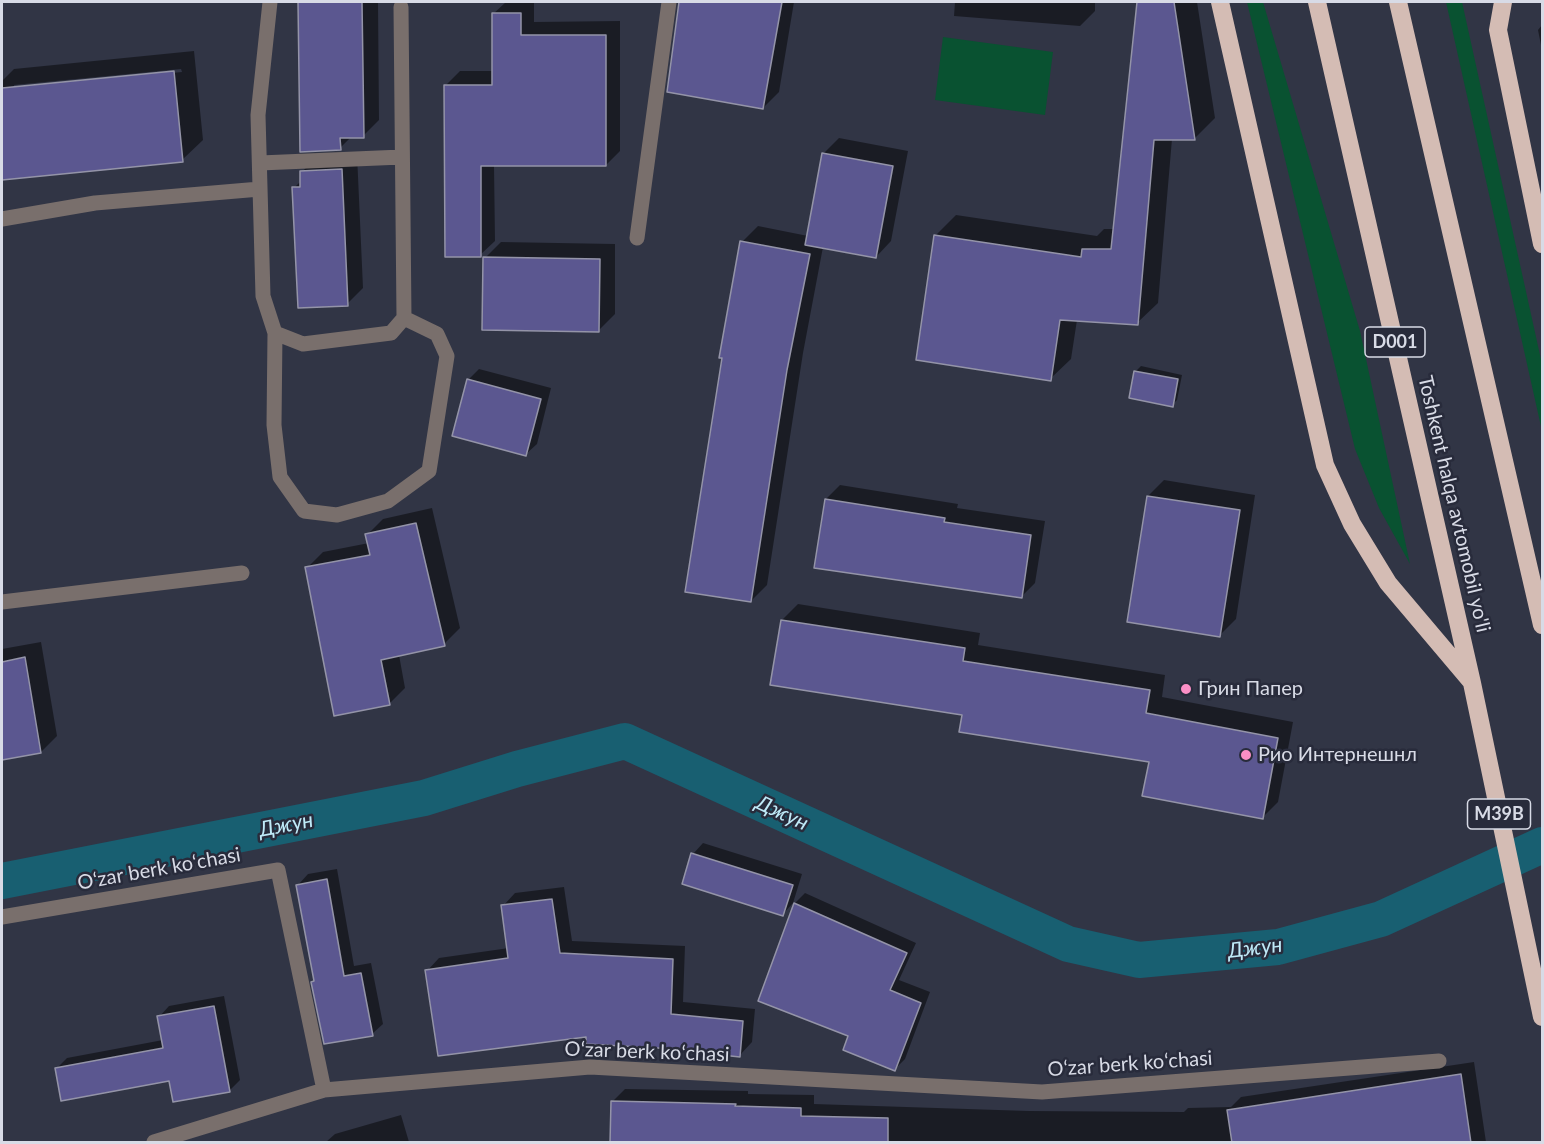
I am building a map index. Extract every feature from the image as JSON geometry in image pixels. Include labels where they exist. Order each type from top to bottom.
[{"type":"highway","points":[[1220,2],[1325,465],[1352,524],[1388,584],[1472,683]]},
{"type":"highway","name":"Toshkent halqa avtomobil yo'li","points":[[1317,2],[1472,683],[1542,1017]]},
{"type":"highway","points":[[1398,2],[1542,625]]},
{"type":"highway","points":[[1493,2],[1542,244]]},
{"type":"highway","points":[[1498,30],[1503,2]]},
{"type":"street","points":[[270,2],[258,115],[263,296],[275,333],[274,425],[280,477],[304,511],[336,515],[388,501],[429,471],[447,356],[437,334],[404,318]]},
{"type":"street","points":[[637,238],[669,2]]},
{"type":"street","points":[[275,333],[303,344],[391,333],[404,318],[401,7]]},
{"type":"street","points":[[260,163],[402,157]]},
{"type":"street","points":[[2,219],[95,203],[260,189]]},
{"type":"street","points":[[2,602],[242,573]]},
{"type":"street","name":"Oʻzar berk koʻchasi","points":[[2,917],[278,870],[324,1090],[590,1067],[1042,1092],[1439,1061]]},
{"type":"street","points":[[154,1143],[324,1090]]},
{"type":"green space","points":[[1247,2],[1263,2],[1360,331],[1410,564],[1379,508],[1355,449]]},
{"type":"green space","points":[[1446,2],[1462,2],[1542,364],[1542,431]]},
{"type":"green space","points":[[943,37],[1053,52],[1045,115],[935,100]]},
{"type":"building","points":[[298,2],[362,2],[364,138],[340,138],[341,150],[300,152]]},
{"type":"building","points":[[679,2],[782,2],[763,109],[667,92]]},
{"type":"building","points":[[1137,2],[1174,2],[1195,140],[1154,140],[1138,325],[1060,320],[1051,381],[916,360],[934,235],[1081,257],[1082,249],[1111,249]]},
{"type":"building","points":[[492,13],[521,13],[521,35],[606,35],[606,166],[481,166],[481,257],[445,257],[444,85],[492,85]]},
{"type":"building","points":[[174,71],[183,162],[2,180],[2,88]]},
{"type":"building","points":[[822,153],[893,166],[876,258],[805,245]]},
{"type":"building","points":[[342,169],[348,306],[298,308],[292,187],[300,187],[300,171]]},
{"type":"building","points":[[740,241],[810,254],[787,370],[751,602],[685,592],[722,358],[719,358]]},
{"type":"building","points":[[483,257],[600,259],[599,332],[482,330]]},
{"type":"building","points":[[1134,371],[1178,379],[1173,407],[1129,398]]},
{"type":"building","points":[[467,379],[541,399],[526,456],[452,436]]},
{"type":"building","points":[[1147,496],[1240,510],[1220,637],[1127,622]]},
{"type":"building","points":[[825,499],[945,518],[944,522],[1031,535],[1022,598],[814,568]]},
{"type":"building","points":[[416,523],[445,646],[381,660],[390,705],[334,716],[305,567],[370,555],[365,534]]},
{"type":"building","points":[[781,620],[965,648],[963,661],[1150,690],[1146,713],[1278,738],[1263,819],[1142,796],[1149,762],[959,732],[962,715],[770,685]]},
{"type":"building","points":[[25,657],[41,753],[2,760],[2,662]]},
{"type":"building","points":[[691,853],[793,885],[783,916],[682,884]]},
{"type":"building","points":[[327,879],[344,976],[361,973],[373,1036],[324,1044],[311,982],[314,981],[296,885]]},
{"type":"building","points":[[552,899],[560,953],[673,959],[671,1014],[743,1021],[740,1057],[675,1049],[586,1044],[586,1037],[438,1056],[425,970],[508,958],[501,905]]},
{"type":"building","points":[[794,903],[907,953],[890,990],[921,1003],[895,1071],[843,1050],[848,1036],[758,1001]]},
{"type":"building","points":[[214,1006],[230,1092],[173,1102],[169,1081],[61,1101],[55,1068],[163,1048],[157,1016]]},
{"type":"building","points":[[1461,1074],[1471,1143],[1232,1143],[1227,1110]]},
{"type":"building","points":[[611,1101],[736,1104],[735,1106],[801,1108],[801,1116],[888,1118],[888,1143],[610,1143]]},
{"type":"waterway","name":"Джун","points":[[2,881],[424,798],[517,769],[625,741],[1068,944],[1139,960],[1278,947],[1381,919],[1542,845]]},
{"type":"place","name":"Грин Папер","points":[[1186,689]]},
{"type":"place","name":"Рио Интернешнл","points":[[1246,755]]}]
